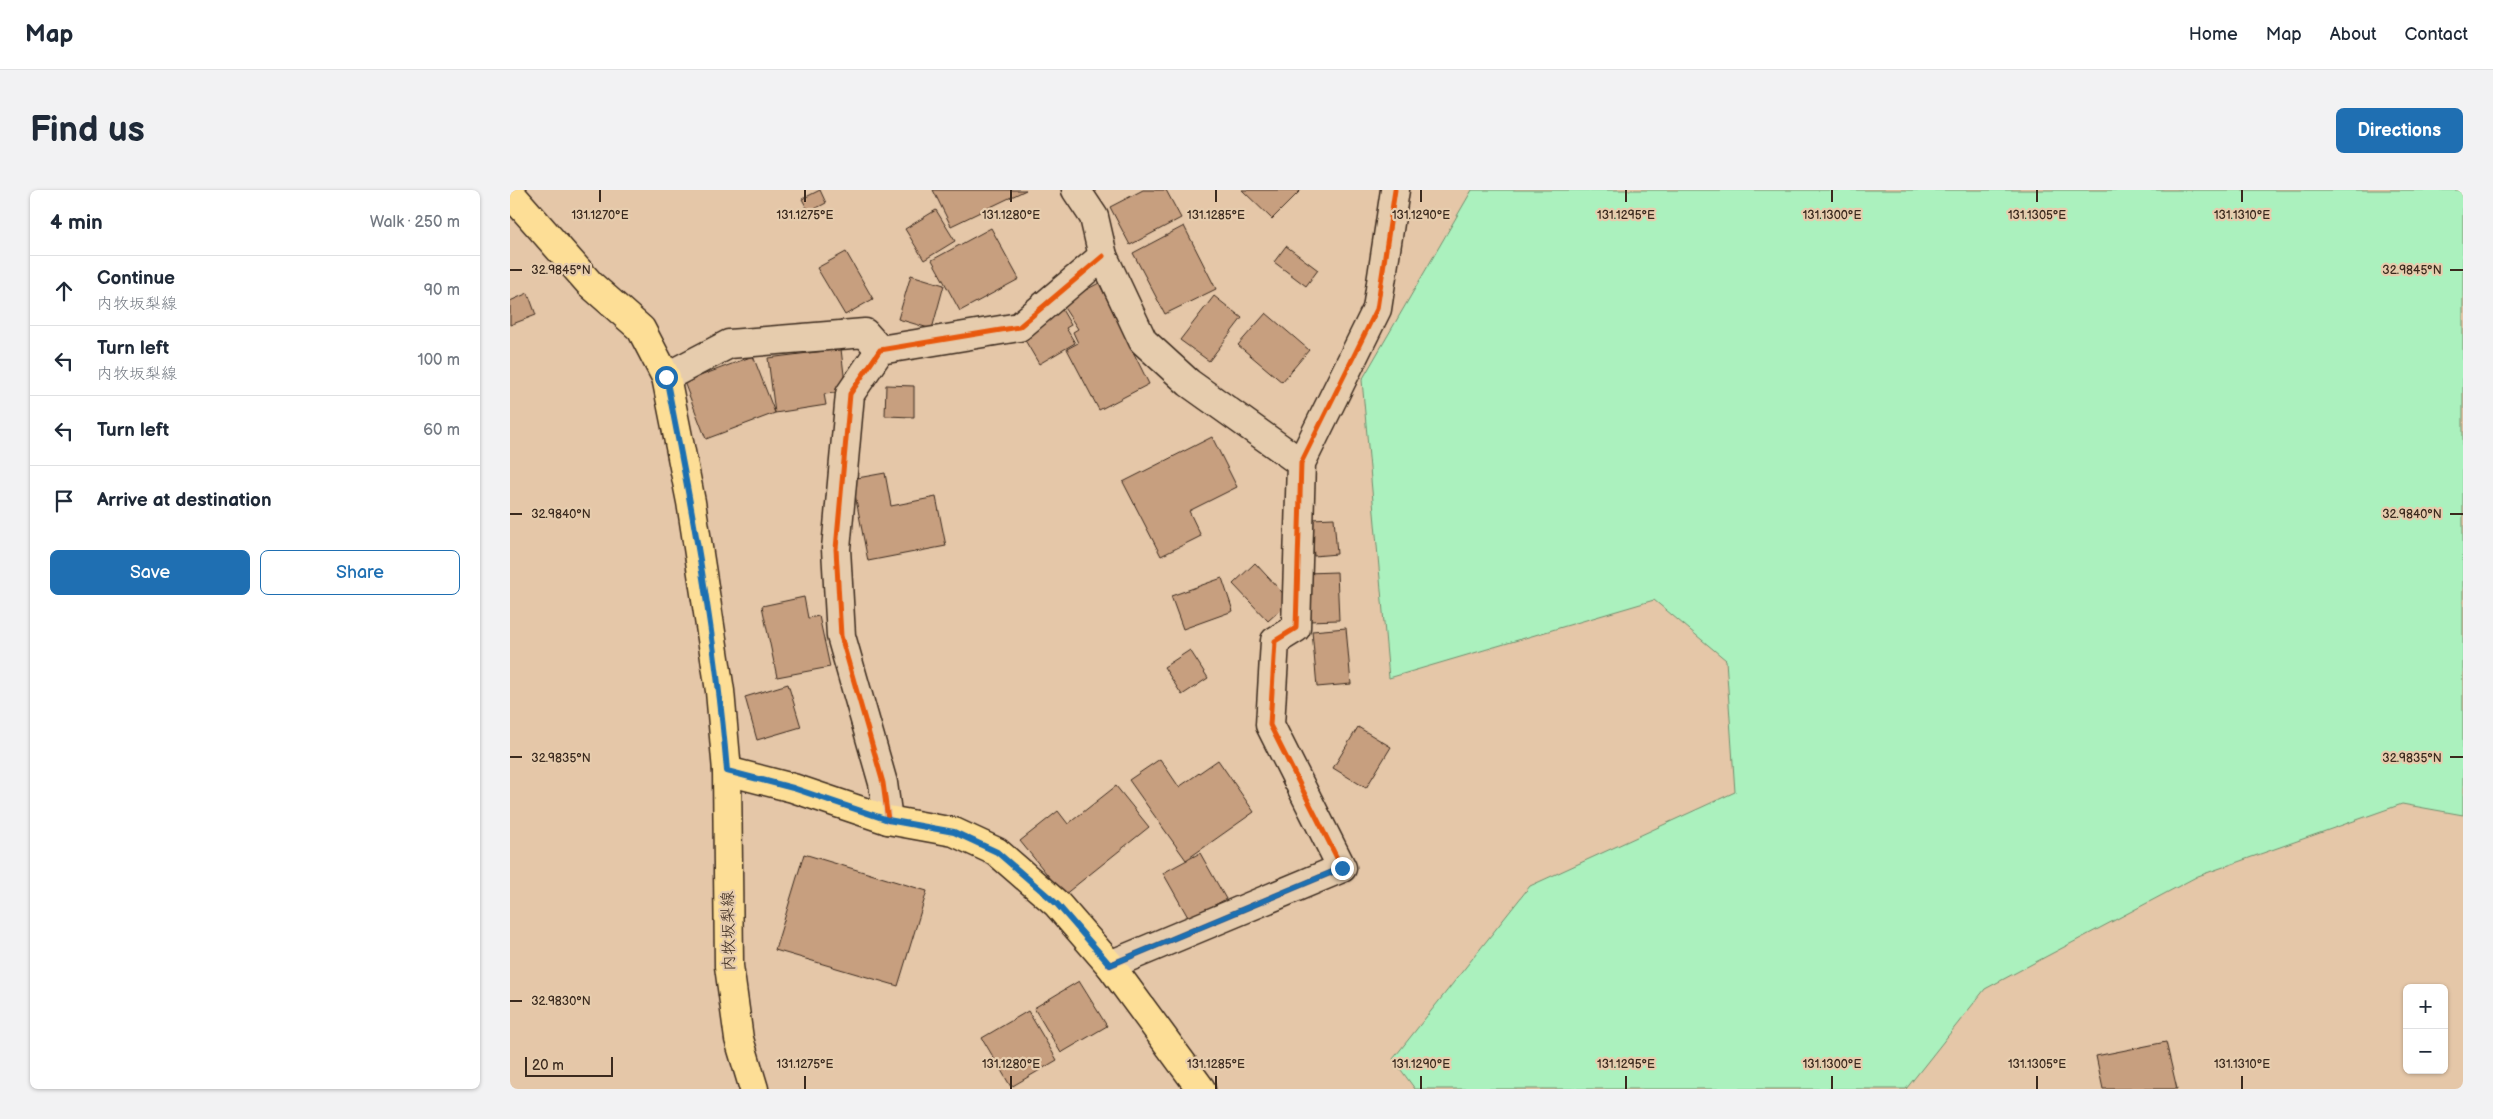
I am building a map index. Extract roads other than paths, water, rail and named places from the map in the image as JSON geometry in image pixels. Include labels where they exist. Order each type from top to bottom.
[{"type":"main road","name":"内牧坂梨線","points":[[510,193],[590,284],[641,328],[666,377],[694,521],[720,691],[727,771],[728,966],[739,1039],[754,1089]]},
{"type":"main road","points":[[727,771],[793,788],[888,820],[954,832],[997,852],[1057,904],[1110,965],[1201,1089]]},
{"type":"street","points":[[1076,190],[1094,216],[1103,256],[1143,341],[1189,383],[1301,464]]},
{"type":"street","points":[[1110,965],[1342,868],[1270,725],[1275,641],[1296,628],[1301,464],[1377,309],[1395,190]]},
{"type":"street","points":[[888,820],[883,784],[841,636],[836,549],[850,394],[880,350],[1019,327],[1103,256]]},
{"type":"street","points":[[666,377],[729,344],[865,333],[880,350]]}]
